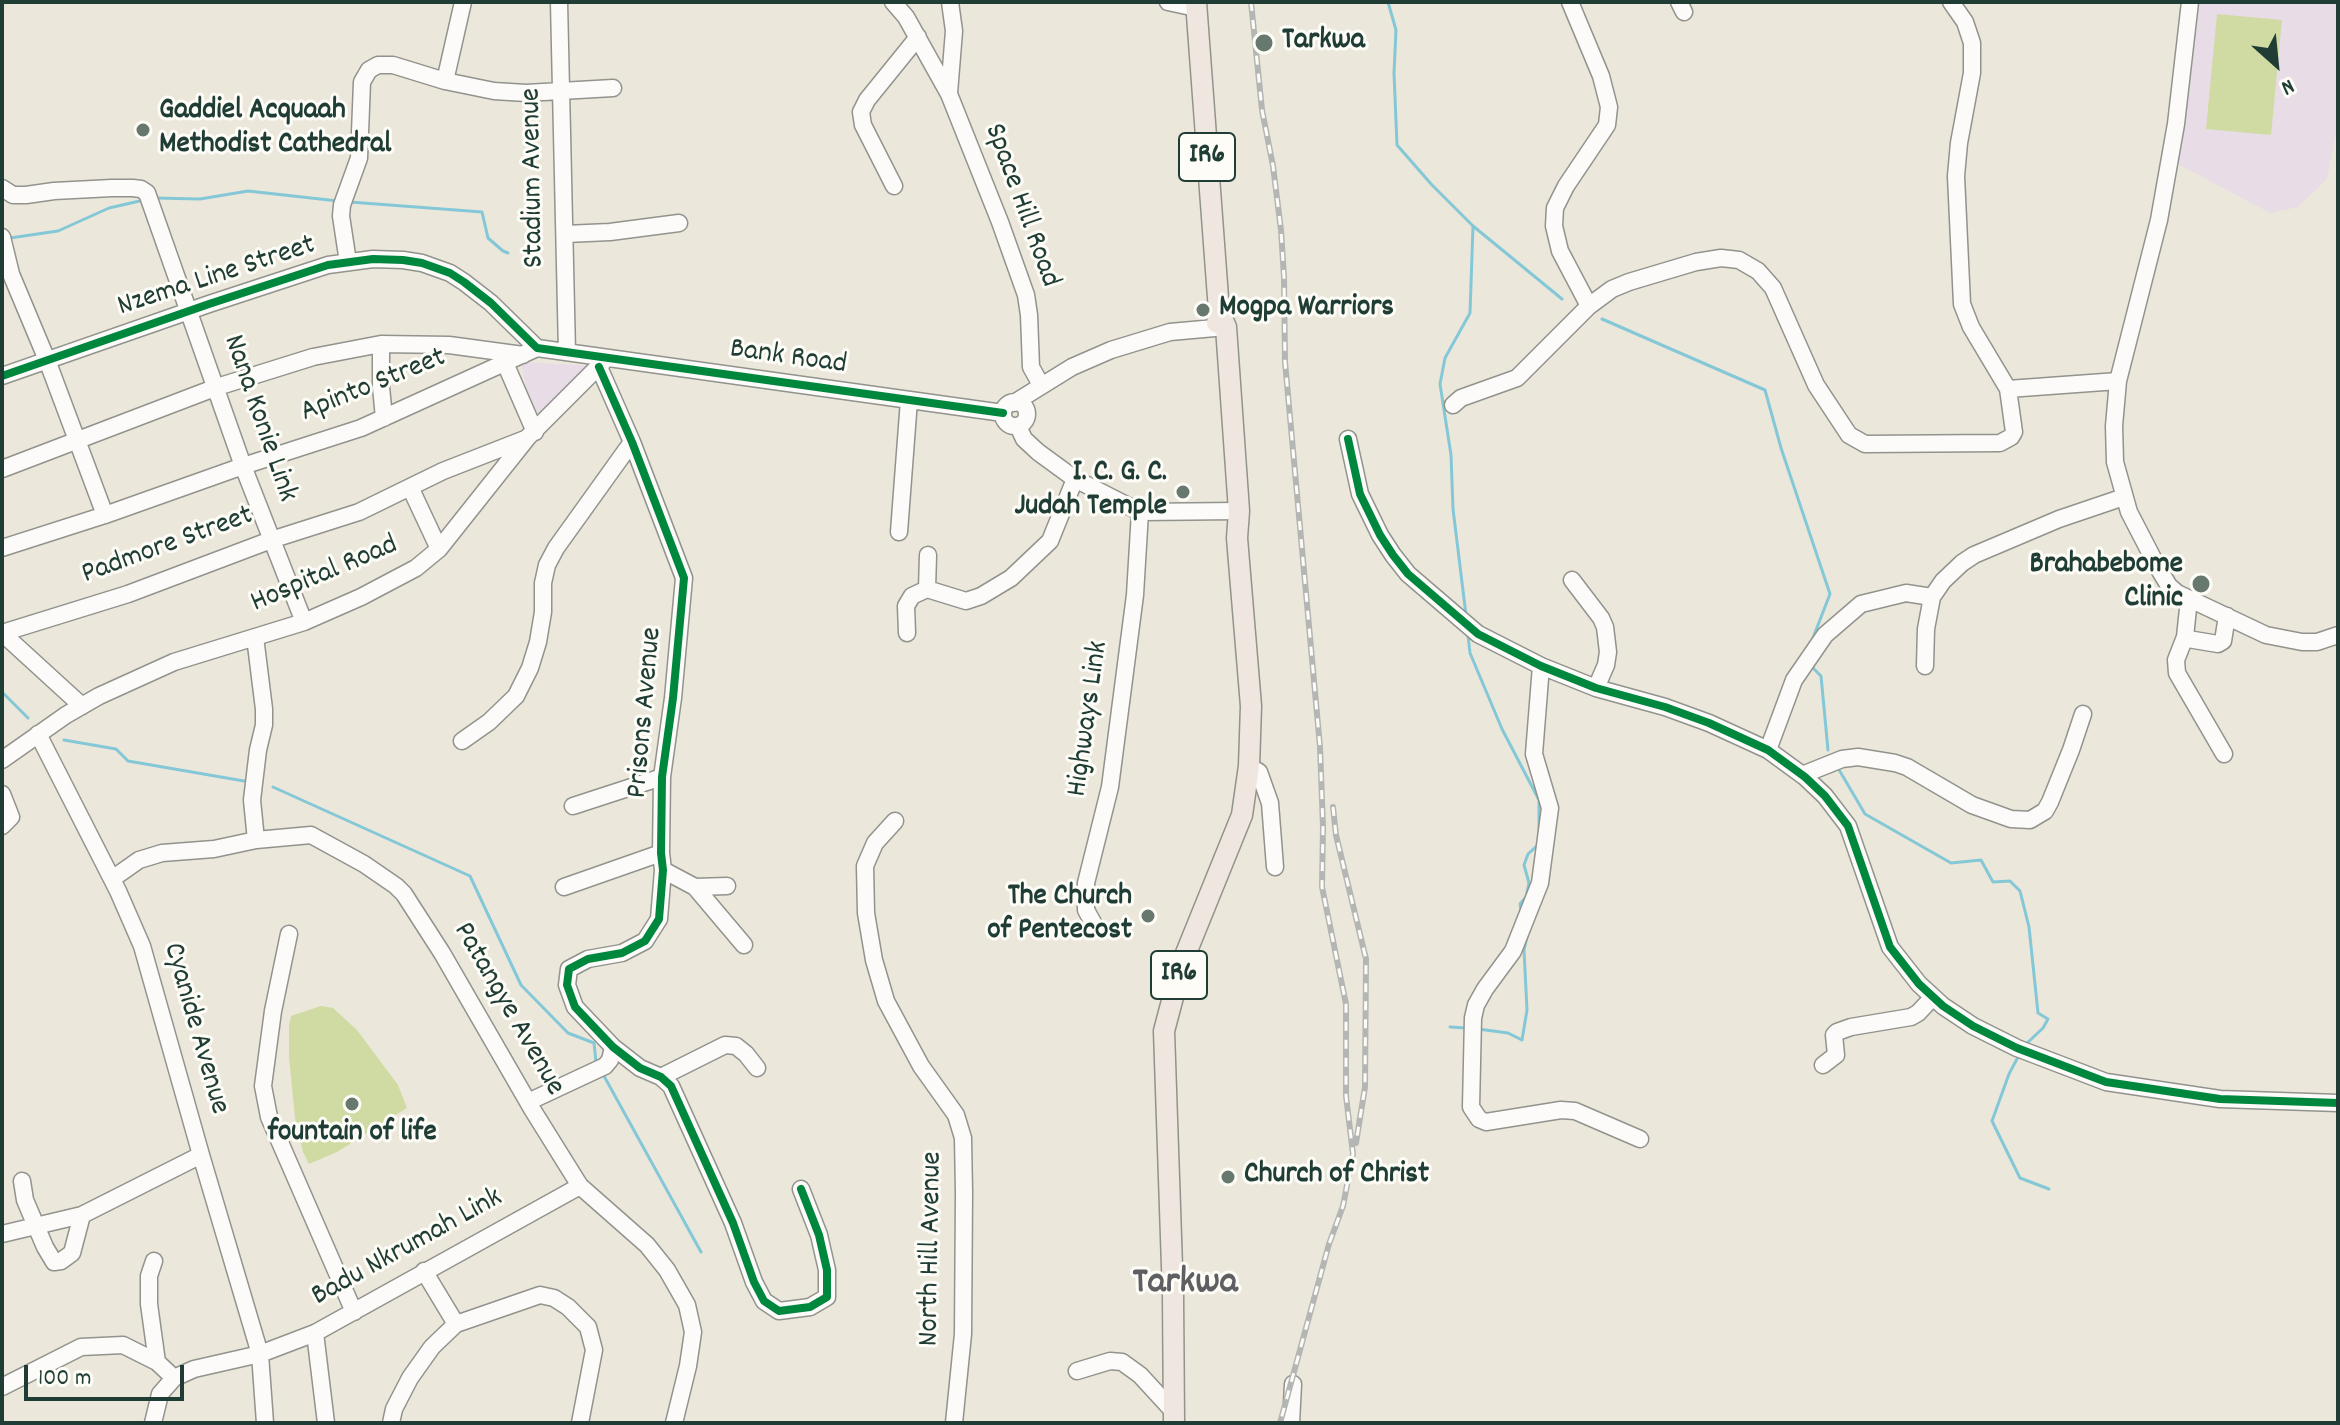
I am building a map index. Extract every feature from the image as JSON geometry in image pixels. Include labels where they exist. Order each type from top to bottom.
[{"type":"main road","name":"IR6","points":[[1174,1418],[1164,1031],[1182,963],[1242,815],[1249,766],[1251,706],[1196,5]]},
{"type":"street","points":[[445,81],[463,2]]},
{"type":"street","name":"Stadium Avenue","points":[[559,2],[567,352]]},
{"type":"street","name":"Space Hill Road","points":[[893,2],[906,17],[949,94],[1000,222],[1026,295],[1031,367],[1041,385]]},
{"type":"street","points":[[949,94],[954,31],[950,2]]},
{"type":"street","points":[[1168,2],[1196,5]]},
{"type":"street","points":[[1570,2],[1601,76],[1609,107],[1607,125],[1555,208],[1554,226],[1560,251],[1589,306]]},
{"type":"street","points":[[1453,405],[1461,398],[1517,378],[1589,306],[1612,289],[1696,262],[1721,258],[1739,260],[1758,271],[1773,288],[1816,385],[1849,435],[1865,444],[2000,443],[2011,437],[2014,432],[2008,389],[1971,327],[1962,304],[1956,176],[1972,73],[1972,43],[1965,22],[1951,2]]},
{"type":"street","points":[[2190,2],[2176,124],[2159,220],[2118,381],[2115,462],[2129,512],[2157,566],[2177,593],[2266,635],[2317,642],[2338,635]]},
{"type":"street","points":[[894,186],[863,125],[861,112],[867,100],[918,37]]},
{"type":"street","points":[[348,262],[342,205],[359,158],[360,99],[369,70],[378,65],[393,65],[445,81],[494,91],[613,88]]},
{"type":"street","name":"Nana Konie Link","points":[[2,188],[13,195],[141,189],[150,199],[243,466],[304,622]]},
{"type":"street","points":[[565,234],[679,223]]},
{"type":"street","points":[[2,237],[11,274],[105,515]]},
{"type":"street","name":"Nzema Line Street","points":[[2,376],[290,277],[348,262],[403,260],[450,273],[491,303],[530,351]]},
{"type":"street","points":[[1008,408],[1041,385],[1090,358],[1170,332],[1220,322]]},
{"type":"street","points":[[2,469],[217,387],[313,357],[381,344],[567,352]]},
{"type":"street","points":[[381,344],[384,418]]},
{"type":"street","name":"Apinto Street","points":[[2,548],[349,432],[530,351]]},
{"type":"street","name":"Bank Road","points":[[567,352],[603,362],[909,400],[1008,408]]},
{"type":"street","name":"Hospital Road","points":[[2,760],[82,706],[174,662],[304,622],[416,568],[439,549],[532,434],[603,362]]},
{"type":"street","name":"Prisons Avenue","points":[[603,362],[684,578],[662,777],[663,870],[659,919],[645,941],[622,953],[588,959],[569,969],[567,985],[575,1007],[613,1047],[671,1086],[733,1223],[754,1282],[764,1301],[779,1311],[810,1307],[827,1297],[827,1270],[819,1235],[801,1189]]},
{"type":"street","points":[[505,363],[532,434]]},
{"type":"street","points":[[2008,389],[2118,381]]},
{"type":"street","points":[[899,532],[909,400]]},
{"type":"street","points":[[1008,408],[1022,405],[1026,412],[1025,421],[1018,426],[1024,439],[1038,452],[1075,479],[1140,512],[1234,511]]},
{"type":"street","name":"Padmore Street","points":[[2,633],[128,594],[271,540],[359,512],[443,471],[532,434]]},
{"type":"street","points":[[1348,439],[1360,494],[1380,535],[1408,574],[1478,634],[1541,666],[1596,688],[1680,713],[1768,750],[1825,796],[1848,826],[1890,947],[1919,984],[1981,1032],[2090,1078],[2220,1099],[2338,1103]]},
{"type":"street","points":[[462,741],[489,722],[516,696],[530,668],[538,642],[547,565],[632,442]]},
{"type":"street","points":[[907,633],[906,606],[912,596],[927,589],[966,601],[1011,578],[1050,541],[1075,479]]},
{"type":"street","points":[[410,487],[439,549]]},
{"type":"street","points":[[1925,666],[1926,629],[1932,597],[1943,581],[1974,555],[2059,519],[2124,497]]},
{"type":"street","name":"Highways Link","points":[[1096,928],[1086,910],[1086,883],[1110,787],[1135,595],[1140,512]]},
{"type":"street","points":[[927,589],[928,555]]},
{"type":"street","points":[[1572,580],[1605,627],[1608,652],[1596,688]]},
{"type":"street","points":[[1768,750],[1794,680],[1825,635],[1861,604],[1906,593],[1932,597]]},
{"type":"street","points":[[2189,599],[2185,637],[2176,660],[2177,673],[2224,754]]},
{"type":"street","points":[[2185,637],[2218,644],[2226,636],[2227,616]]},
{"type":"street","points":[[2,633],[82,706]]},
{"type":"street","points":[[255,637],[264,717],[252,800],[256,840]]},
{"type":"street","points":[[1541,666],[1534,754],[1550,808],[1540,883],[1513,951],[1476,1005],[1471,1107],[1479,1119],[1486,1122],[1561,1110],[1575,1111],[1640,1139]]},
{"type":"street","points":[[1802,775],[1842,759],[1858,757],[1895,763],[1972,805],[2011,819],[2030,820],[2045,811],[2050,802],[2083,714]]},
{"type":"street","name":"Cyanide Avenue","points":[[38,734],[112,879],[142,946],[260,1354],[265,1423]]},
{"type":"street","points":[[1249,766],[1259,772],[1270,803],[1275,867]]},
{"type":"street","points":[[573,806],[662,777]]},
{"type":"street","points":[[2,794],[11,817],[2,826]]},
{"type":"street","name":"North Hill Avenue","points":[[895,821],[875,843],[865,866],[866,913],[874,960],[886,1001],[921,1066],[956,1115],[963,1138],[963,1334],[954,1423]]},
{"type":"street","name":"Patangye Avenue","points":[[112,879],[139,860],[162,853],[311,835],[364,864],[396,886],[459,979],[528,1102],[580,1186],[647,1245],[667,1270],[687,1305],[693,1332],[674,1423]]},
{"type":"street","points":[[564,887],[661,853]]},
{"type":"street","points":[[663,870],[695,887],[744,945]]},
{"type":"street","points":[[695,887],[727,886]]},
{"type":"street","points":[[289,934],[273,1011],[263,1086],[269,1117],[354,1312]]},
{"type":"street","points":[[1823,1065],[1836,1055],[1834,1035],[1837,1032],[1911,1017],[1933,997]]},
{"type":"street","points":[[661,1077],[725,1045],[736,1046],[757,1068]]},
{"type":"street","points":[[528,1102],[605,1066],[613,1047]]},
{"type":"street","points":[[2,1234],[82,1215],[201,1155]]},
{"type":"street","points":[[22,1181],[25,1200],[54,1262],[72,1253],[82,1215]]},
{"type":"street","name":"Badu Nkrumah Link","points":[[174,1378],[194,1369],[260,1354],[315,1333],[580,1186]]},
{"type":"street","points":[[154,1261],[149,1276],[149,1304],[157,1362]]},
{"type":"street","points":[[424,1271],[456,1324]]},
{"type":"street","points":[[391,1423],[394,1409],[410,1378],[432,1347],[456,1324],[540,1295],[554,1298],[568,1307],[588,1327],[594,1350],[580,1423]]},
{"type":"street","points":[[315,1333],[326,1423]]},
{"type":"street","points":[[2,1387],[81,1347],[123,1345],[157,1362],[174,1378],[160,1394],[153,1423]]},
{"type":"street","points":[[1077,1371],[1110,1361],[1122,1362],[1140,1375],[1174,1418]]},
{"type":"street","points":[[1291,1423],[1293,1384]]},
{"type":"shaded area","points":[[2199,2],[2338,2],[2338,123],[2327,179],[2298,207],[2270,213],[2176,163]]},
{"type":"shaded area","points":[[521,362],[594,366],[540,420],[530,409]]},
{"type":"green space","points":[[2217,14],[2282,20],[2271,135],[2206,129]]},
{"type":"green space","points":[[321,1006],[333,1008],[357,1030],[398,1085],[407,1108],[337,1152],[309,1164],[295,1118],[289,1026],[291,1016]]},
{"type":"waterway","points":[[1388,2],[1396,30],[1397,145],[1473,226],[1562,299]]},
{"type":"waterway","points":[[155,198],[200,199],[248,191],[338,201]]},
{"type":"waterway","points":[[10,238],[58,231],[109,208],[144,200]]},
{"type":"waterway","points":[[350,202],[482,212],[488,238],[508,253]]},
{"type":"waterway","points":[[1466,615],[1453,509],[1451,455],[1440,384],[1445,358],[1470,313],[1473,226]]},
{"type":"waterway","points":[[1602,319],[1765,390],[1830,594],[1811,643]]},
{"type":"waterway","points":[[1468,635],[1470,653],[1502,729],[1539,800],[1539,831]]},
{"type":"waterway","points":[[1811,666],[1821,676],[1828,750]]},
{"type":"waterway","points":[[2,692],[28,718]]},
{"type":"waterway","points":[[64,740],[116,749],[128,761],[244,781]]},
{"type":"waterway","points":[[1838,768],[1865,814],[1951,863],[1981,860],[1993,882],[2010,881],[2020,891],[2029,927],[2038,1013],[2048,1019],[2024,1046]]},
{"type":"waterway","points":[[273,787],[470,876],[521,985],[568,1033],[594,1043],[596,1062]]},
{"type":"waterway","points":[[1521,910],[1520,904],[1526,897],[1529,883],[1524,865],[1528,854],[1540,843]]},
{"type":"waterway","points":[[1478,1029],[1508,1033],[1522,1040],[1527,1010],[1524,950],[1529,928]]},
{"type":"waterway","points":[[1450,1027],[1466,1028]]},
{"type":"waterway","points":[[2018,1057],[1992,1121],[2020,1178],[2049,1189]]},
{"type":"waterway","points":[[604,1076],[701,1252]]},
{"type":"railway","points":[[1251,2],[1262,110],[1281,230],[1285,362],[1320,747],[1322,887],[1346,1004],[1346,1096],[1353,1154],[1343,1206],[1329,1244],[1280,1423]]},
{"type":"railway","points":[[1333,807],[1336,835],[1366,959],[1365,1087],[1356,1143]]},
{"type":"cycle path","points":[[2,376],[328,265],[373,259],[403,260],[450,273],[464,282],[491,303],[537,348],[1003,413]]},
{"type":"cycle path","points":[[599,367],[632,442],[684,578],[662,777],[663,870],[659,919],[645,941],[622,953],[588,959],[569,969],[567,985],[575,1007],[613,1047],[671,1086],[733,1223],[754,1282],[764,1301],[779,1311],[810,1307],[827,1297],[827,1270],[819,1235],[801,1189]]},
{"type":"cycle path","points":[[1348,439],[1360,494],[1393,555],[1408,574],[1478,634],[1541,666],[1596,688],[1709,723],[1768,750],[1825,796],[1848,826],[1890,947],[1919,984],[1943,1006],[1973,1026],[2017,1048],[2106,1082],[2220,1099],[2338,1103]]},
{"type":"place","name":"Tarkwa","points":[[1264,43]]},
{"type":"place","name":"Gaddiel Acquaah Methodist Cathedral","points":[[143,130]]},
{"type":"place","name":"Mogpa Warriors","points":[[1203,310]]},
{"type":"place","name":"I. C. G. C. Judah Temple","points":[[1183,492]]},
{"type":"place","name":"Brahabebome Clinic","points":[[2201,584]]},
{"type":"place","name":"The Church of Pentecost","points":[[1148,916]]},
{"type":"place","name":"fountain of life","points":[[352,1104]]},
{"type":"place","name":"Church of Christ","points":[[1228,1177]]},
{"type":"district","name":"Tarkwa","points":[[1185,1286]]}]
